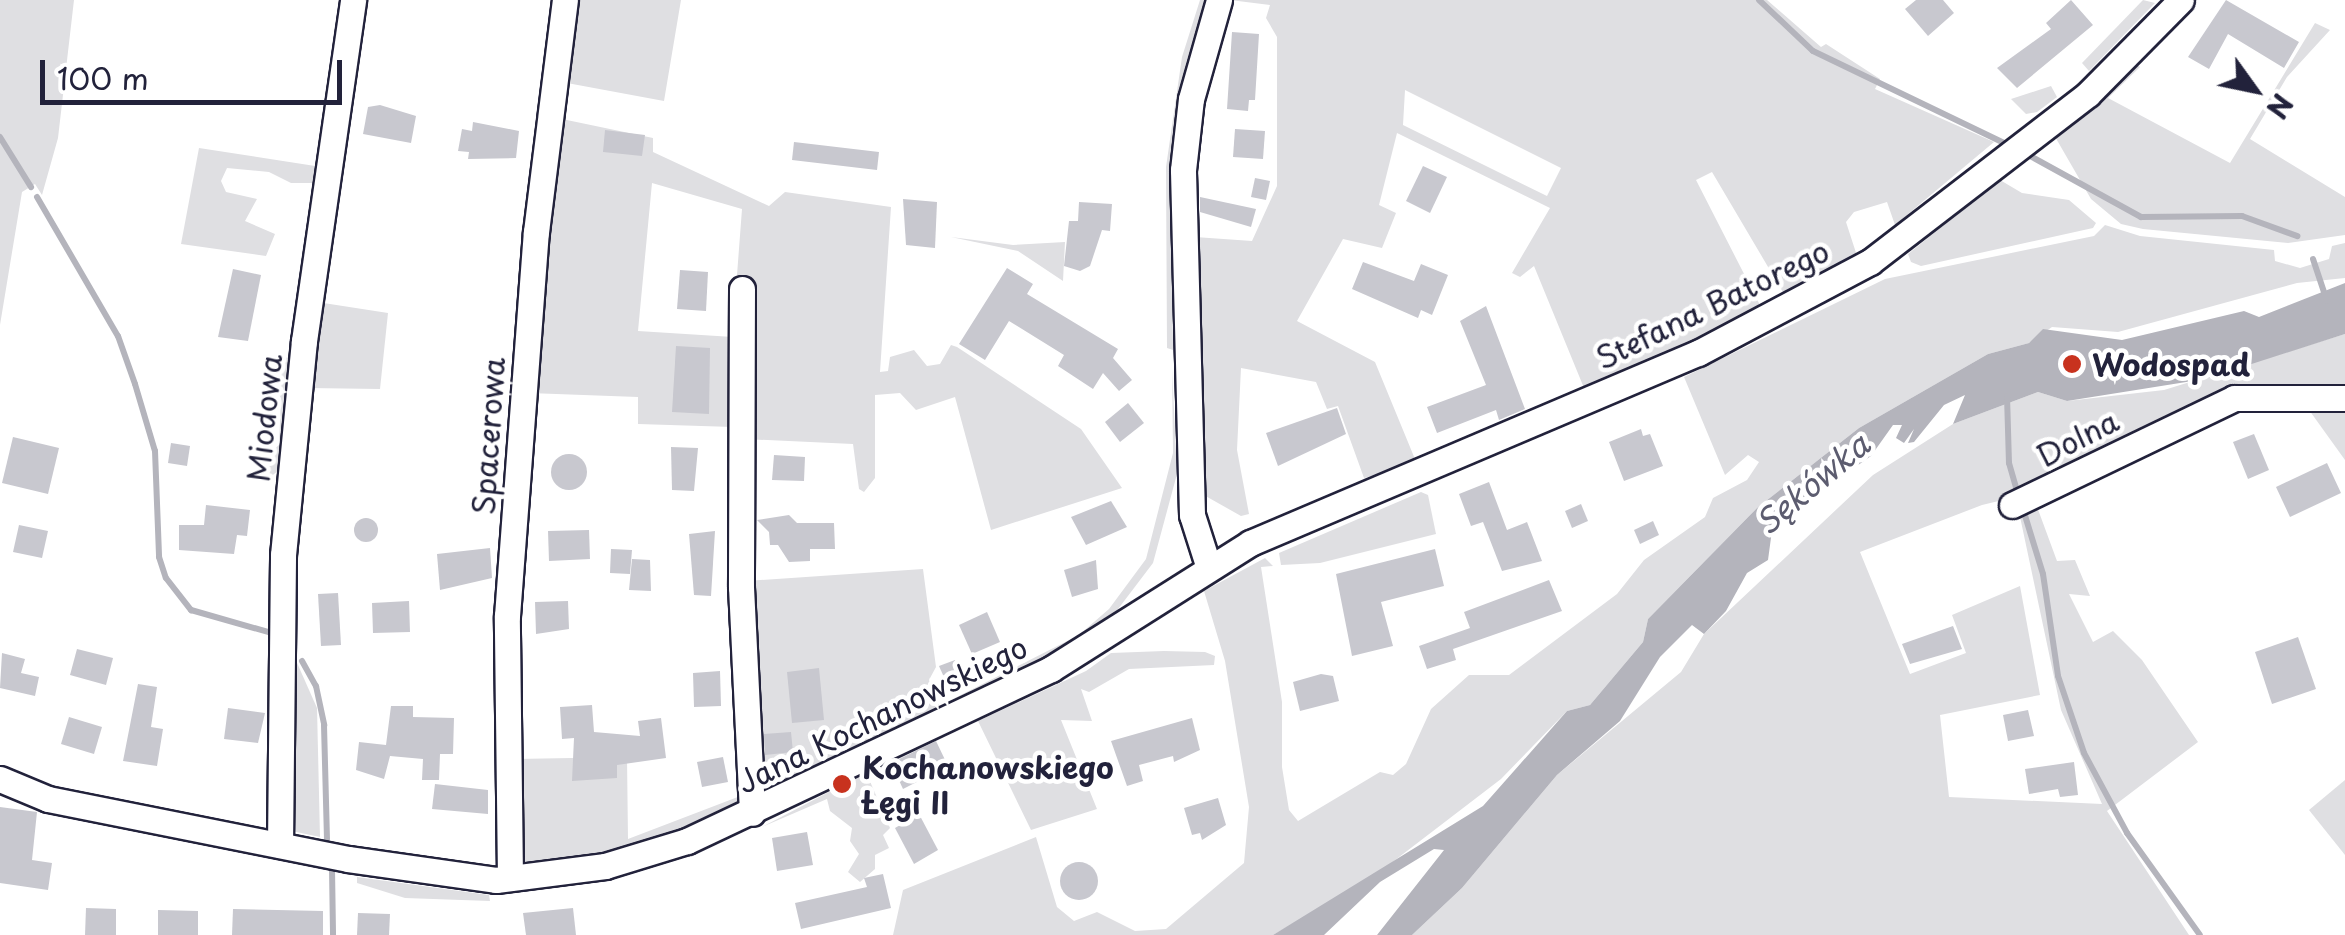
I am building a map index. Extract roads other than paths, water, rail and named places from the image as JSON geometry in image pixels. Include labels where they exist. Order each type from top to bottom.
[{"type":"street","name":"Miodowa","points":[[280,845],[284,555],[304,341],[353,0]]},
{"type":"street","name":"Spacerowa","points":[[510,878],[507,616],[536,224],[565,0]]},
{"type":"street","points":[[1208,565],[1192,515],[1183,170],[1191,99],[1220,0]]},
{"type":"street","name":"Stefana Batorego","points":[[1208,565],[1282,527],[1698,352],[1870,262],[2088,94],[2181,0]]},
{"type":"street","points":[[742,289],[741,587],[752,814]]},
{"type":"street","name":"Dolna","points":[[2012,505],[2234,398],[2345,398]]},
{"type":"street","name":"Jana Kochanowskiego","points":[[0,779],[48,798],[280,845],[510,878],[605,866],[752,814],[1052,669],[1208,565]]},
{"type":"water","name":"Sękówka","points":[[2345,283],[2345,334],[2205,379],[2067,401],[2038,392],[1953,424],[1965,395],[1944,405],[1914,442],[1908,443],[1914,429],[1904,443],[1896,438],[1902,425],[1893,425],[1871,456],[1834,482],[1837,477],[1831,475],[1804,508],[1788,509],[1773,523],[1768,560],[1747,573],[1726,611],[1704,634],[1692,625],[1660,657],[1620,721],[1557,775],[1462,888],[1412,935],[1377,935],[1444,850],[1434,849],[1380,882],[1324,935],[1273,935],[1483,806],[1567,711],[1590,705],[1643,642],[1648,619],[1757,508],[1859,428],[1988,354],[2029,343],[2043,329],[2122,340],[2244,311],[2259,317]]},
{"type":"waterway","points":[[1759,0],[1813,51],[2010,146]]},
{"type":"waterway","points":[[0,137],[31,187]]},
{"type":"waterway","points":[[2021,151],[2141,217],[2242,216],[2297,236]]},
{"type":"waterway","points":[[37,197],[118,336],[135,384],[155,451],[159,557],[166,578],[191,610],[268,632]]},
{"type":"waterway","points":[[2313,259],[2327,301]]},
{"type":"waterway","points":[[2007,396],[2009,463],[2019,497]]},
{"type":"waterway","points":[[2023,509],[2043,574],[2058,676],[2084,753],[2127,833],[2200,935]]},
{"type":"waterway","points":[[302,661],[316,686],[324,725],[327,839]]},
{"type":"waterway","points":[[332,869],[333,935]]},
{"type":"place","name":"Wodospad","points":[[2072,364]]},
{"type":"place","name":"Kochanowskiego Łęgi II","points":[[842,784]]}]
